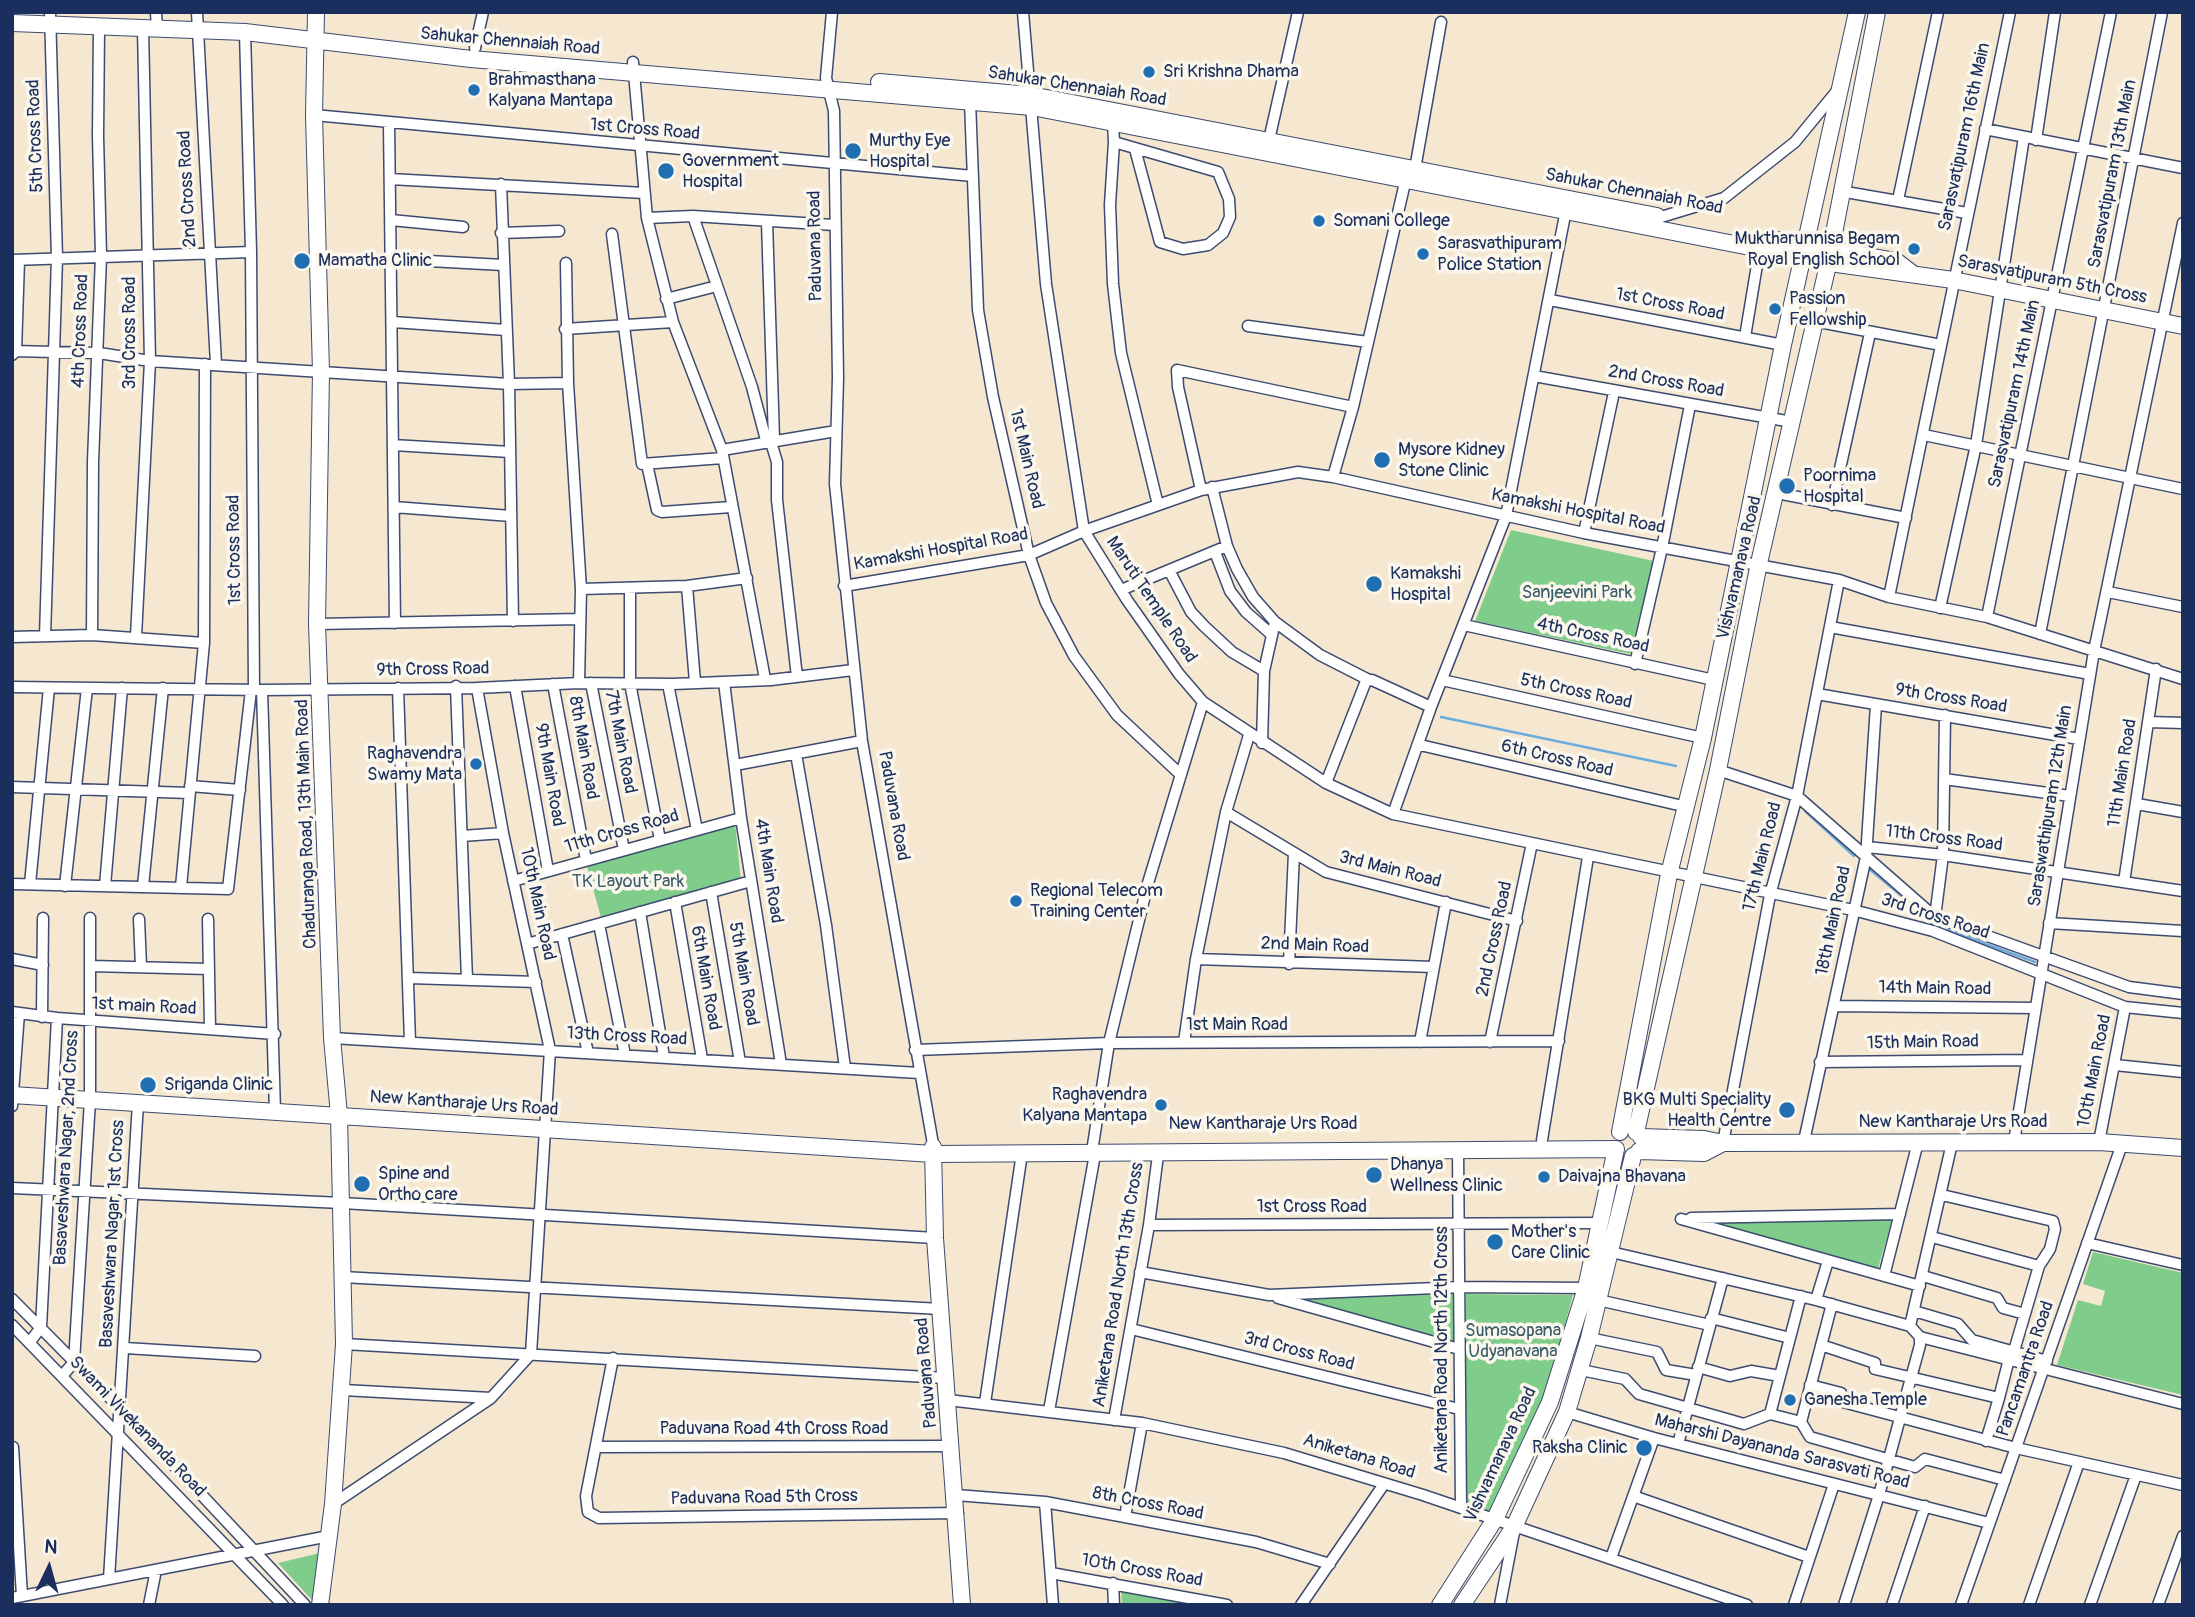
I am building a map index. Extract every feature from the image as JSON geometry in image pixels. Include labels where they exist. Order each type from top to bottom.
[{"type":"main road","name":"Chaduranga Road, 13th Main Road","points":[[316,12],[314,115],[321,372],[317,624],[322,689],[332,1038],[339,1115],[344,1344],[343,1390],[333,1504],[320,1605]]},
{"type":"main road","name":"Vishvamanava Road","points":[[1462,1605],[1514,1527],[1567,1412],[1590,1338],[1611,1252],[1669,874],[1703,738],[1783,345],[1857,12]]},
{"type":"main road","name":"Vishvamanava Road","points":[[1440,1605],[1495,1519],[1550,1402],[1586,1287],[1600,1223],[1628,1142],[1718,770],[1759,564],[1829,254],[1877,12]]},
{"type":"main road","name":"Sahukar Chennaiah Road","points":[[12,23],[50,19],[99,27],[197,21],[244,32],[314,37],[471,59],[634,67],[1031,101],[1269,140],[1566,210],[1760,247],[1804,250]]},
{"type":"main road","name":"Sahukar Chennaiah Road","points":[[314,37],[337,33],[634,67]]},
{"type":"main road","name":"Sahukar Chennaiah Road","points":[[827,83],[970,101],[1031,101],[1113,122],[1661,217],[1829,254]]},
{"type":"main road","name":"Sarasvatipuram 5th Cross","points":[[1829,254],[1896,261],[1913,274],[2183,326]]},
{"type":"main road","name":"New Kantharaje Urs Road","points":[[13,1095],[913,1152],[933,1149],[1094,1149],[1542,1140],[1628,1142]]},
{"type":"main road","name":"New Kantharaje Urs Road","points":[[933,1149],[1022,1153],[1094,1149],[1158,1155],[1458,1150],[1709,1139],[1723,1143],[2099,1142],[2183,1148]]},
{"type":"main road","name":"Paduvana Road","points":[[933,1149],[935,1238],[958,1513],[962,1605]]},
{"type":"street","points":[[475,48],[482,12]]},
{"type":"street","name":"Paduvana Road","points":[[832,12],[827,83],[834,111],[838,378],[835,484],[844,586],[862,741],[933,1149]]},
{"type":"street","name":"Maruti Temple Road","points":[[1024,12],[1046,284],[1084,531],[1179,674],[1203,702],[1249,735],[1326,783],[1393,814],[1669,874]]},
{"type":"street","points":[[1269,140],[1298,12]]},
{"type":"street","points":[[1898,200],[1938,12]]},
{"type":"street","name":"Sarasvatipuram 16th Main","points":[[1889,597],[2010,12]]},
{"type":"street","points":[[1940,608],[1976,445],[1999,289],[2056,12]]},
{"type":"street","name":"Sarasvatipuram 14th Main","points":[[1987,617],[2111,12]]},
{"type":"street","name":"Sarasvatipuram 13th Main","points":[[2040,634],[2162,12]]},
{"type":"street","name":"5th Cross Road","points":[[45,636],[57,258],[50,19]]},
{"type":"street","name":"2nd Cross Road","points":[[181,887],[189,790],[202,689],[210,364],[208,254],[197,21]]},
{"type":"street","points":[[1333,477],[1353,407],[1410,172],[1441,22]]},
{"type":"street","name":"3rd Cross Road","points":[[136,638],[150,361],[148,254],[152,23]]},
{"type":"street","name":"4th Cross Road","points":[[92,635],[93,462],[101,256],[97,136],[99,27]]},
{"type":"street","name":"1st Cross Road","points":[[244,32],[251,252],[256,690]]},
{"type":"street","points":[[634,67],[647,218],[673,322],[722,454],[765,679]]},
{"type":"street","points":[[1661,217],[1724,198],[1795,142],[1825,110],[1842,83]]},
{"type":"street","name":"1st Main Road","points":[[970,101],[973,238],[978,310],[993,397],[1029,555],[1046,603],[1074,656],[1117,715],[1181,775]]},
{"type":"street","name":"1st Cross Road","points":[[314,115],[642,148],[973,176]]},
{"type":"street","points":[[1113,122],[1110,205],[1113,284],[1121,353],[1158,505]]},
{"type":"street","points":[[389,123],[395,622]]},
{"type":"street","points":[[1985,129],[2183,168]]},
{"type":"street","points":[[1114,142],[1218,172],[1229,199],[1230,217],[1223,233],[1208,245],[1183,249],[1160,242],[1135,149]]},
{"type":"street","points":[[390,180],[644,192]]},
{"type":"street","points":[[501,184],[509,384],[513,621]]},
{"type":"street","points":[[1840,191],[1967,213]]},
{"type":"street","points":[[1393,814],[1420,745],[1431,707],[1506,516],[1566,210]]},
{"type":"street","points":[[647,218],[693,216],[834,225]]},
{"type":"street","points":[[693,216],[777,462],[777,500],[797,677]]},
{"type":"street","points":[[391,220],[463,227]]},
{"type":"street","points":[[767,222],[770,440]]},
{"type":"street","name":"Saraswathipuram 12th Main","points":[[2014,1142],[2094,651],[2183,223]]},
{"type":"street","points":[[501,233],[559,231]]},
{"type":"street","points":[[612,234],[642,464],[722,454],[770,440],[836,430]]},
{"type":"street","points":[[1745,337],[1760,247]]},
{"type":"street","points":[[251,252],[16,260],[13,352],[99,353],[150,361],[394,374],[509,384],[568,383]]},
{"type":"street","points":[[392,259],[503,265]]},
{"type":"street","name":"7th Main Road","points":[[566,263],[565,329],[585,683],[624,850]]},
{"type":"street","points":[[666,299],[718,286]]},
{"type":"street","name":"1st Cross Road","points":[[1550,300],[1783,345]]},
{"type":"street","points":[[1814,321],[1941,345]]},
{"type":"street","points":[[393,322],[506,330]]},
{"type":"street","points":[[565,329],[673,322]]},
{"type":"street","points":[[1248,326],[1368,342]]},
{"type":"street","points":[[1832,505],[1870,333]]},
{"type":"street","points":[[1353,407],[1177,370],[1178,387],[1207,489],[1227,546],[1253,597],[1275,622],[1320,655],[1431,707]]},
{"type":"street","name":"2nd Cross Road","points":[[1534,376],[1791,422]]},
{"type":"street","points":[[1584,533],[1614,392]]},
{"type":"street","points":[[1635,664],[1662,548],[1690,405]]},
{"type":"street","points":[[1924,435],[2183,489]]},
{"type":"street","points":[[393,445],[510,452]]},
{"type":"street","points":[[647,464],[657,510],[662,512],[732,507]]},
{"type":"street","name":"Kamakshi Hospital Road","points":[[844,586],[1029,555],[1084,531],[1207,489],[1298,472],[1333,477],[1584,533],[1739,559],[1839,580],[1889,597],[1987,617],[2183,679]]},
{"type":"street","points":[[1777,493],[1906,518]]},
{"type":"street","points":[[394,507],[511,516]]},
{"type":"street","points":[[1121,590],[1170,572],[1227,546]]},
{"type":"street","points":[[1215,552],[1230,591],[1246,612],[1272,635]]},
{"type":"street","points":[[1170,572],[1191,612],[1204,626],[1232,652],[1264,671]]},
{"type":"street","points":[[581,589],[630,590],[747,578]]},
{"type":"street","name":"17th Main Road","points":[[1723,1143],[1770,895],[1797,796],[1839,580]]},
{"type":"street","points":[[687,586],[695,682]]},
{"type":"street","points":[[630,590],[630,683],[660,840]]},
{"type":"street","points":[[2108,592],[2183,607]]},
{"type":"street","points":[[317,624],[580,620]]},
{"type":"street","points":[[1262,743],[1264,671],[1275,622]]},
{"type":"street","name":"4th Cross Road","points":[[1464,625],[1714,680]]},
{"type":"street","points":[[1830,627],[2090,674]]},
{"type":"street","points":[[12,637],[92,635],[204,643]]},
{"type":"street","name":"11th Main Road","points":[[2124,882],[2156,669]]},
{"type":"street","name":"9th Cross Road","points":[[12,687],[256,690],[456,686],[477,688],[585,683],[724,682],[853,670]]},
{"type":"street","points":[[1326,783],[1369,680]]},
{"type":"street","name":"5th Cross Road","points":[[1442,680],[1703,738]]},
{"type":"street","name":"4th Main Road","points":[[724,682],[741,818],[781,1064]]},
{"type":"street","name":"8th Main Road","points":[[553,684],[586,860]]},
{"type":"street","points":[[668,684],[697,830]]},
{"type":"street","points":[[456,686],[467,980]]},
{"type":"street","name":"9th Main Road","points":[[515,686],[548,871]]},
{"type":"street","points":[[30,884],[49,688]]},
{"type":"street","points":[[65,886],[87,688]]},
{"type":"street","points":[[105,886],[122,688]]},
{"type":"street","points":[[144,886],[163,688]]},
{"type":"street","points":[[398,688],[410,1042]]},
{"type":"street","name":"10th Main Road","points":[[477,688],[503,833],[550,1051],[531,1354]]},
{"type":"street","points":[[12,884],[228,889],[256,690]]},
{"type":"street","points":[[256,690],[275,1034],[275,1111]]},
{"type":"street","name":"9th Cross Road","points":[[1817,694],[2079,739]]},
{"type":"street","points":[[1049,1411],[1094,1149],[1109,1043],[1147,883],[1203,702]]},
{"type":"street","name":"18th Main Road","points":[[1804,1141],[1867,852],[1877,705]]},
{"type":"street","points":[[1935,917],[1943,855],[1945,715]]},
{"type":"street","points":[[2149,722],[2183,723]]},
{"type":"street","points":[[1184,1042],[1196,959],[1226,812],[1249,735]]},
{"type":"street","points":[[734,765],[862,741]]},
{"type":"street","name":"6th Cross Road","points":[[1420,745],[1687,807]]},
{"type":"street","points":[[796,754],[826,925],[845,1068]]},
{"type":"street","points":[[1718,770],[1797,796]]},
{"type":"street","points":[[1944,779],[2070,796]]},
{"type":"street","points":[[12,787],[152,792],[240,790]]},
{"type":"street","name":"3rd Cross Road","points":[[1797,796],[1867,852],[1935,917],[2129,988],[2183,994]]},
{"type":"street","points":[[2137,804],[2183,812]]},
{"type":"street","name":"3rd Main Road","points":[[1226,812],[1326,872],[1517,921]]},
{"type":"street","name":"11th Cross Road","points":[[513,881],[741,818]]},
{"type":"street","points":[[462,836],[503,833]]},
{"type":"street","name":"2nd Cross Road","points":[[1490,1042],[1532,843]]},
{"type":"street","name":"11th Cross Road","points":[[1867,852],[1943,855],[2183,891]]},
{"type":"street","points":[[1289,964],[1294,853]]},
{"type":"street","points":[[1542,1140],[1588,857]]},
{"type":"street","name":"3rd Cross Road","points":[[1669,874],[1853,910],[1933,931],[2125,1007],[2183,1013]]},
{"type":"street","points":[[527,944],[751,881]]},
{"type":"street","name":"5th Main Road","points":[[711,892],[740,1062]]},
{"type":"street","name":"6th Main Road","points":[[675,902],[702,1059]]},
{"type":"street","points":[[1420,1042],[1446,902]]},
{"type":"street","points":[[640,912],[664,1057]]},
{"type":"street","points":[[42,1017],[43,918]]},
{"type":"street","name":"Basaveshwara Nagar, 2nd Cross","points":[[74,1362],[90,1100],[90,918]]},
{"type":"street","points":[[138,919],[141,967]]},
{"type":"street","points":[[208,919],[210,1028]]},
{"type":"street","points":[[2049,923],[2183,931]]},
{"type":"street","points":[[599,924],[625,1055]]},
{"type":"street","points":[[562,934],[588,1053]]},
{"type":"street","points":[[12,959],[43,965]]},
{"type":"street","name":"2nd Main Road","points":[[1196,959],[1434,967]]},
{"type":"street","points":[[91,966],[209,970]]},
{"type":"street","points":[[409,978],[536,982]]},
{"type":"street","name":"14th Main Road","points":[[1834,1006],[2035,1008]]},
{"type":"street","name":"10th Main Road","points":[[2099,1142],[2125,1007]]},
{"type":"street","points":[[12,1106],[16,1012]]},
{"type":"street","name":"1st main Road","points":[[16,1012],[42,1017],[275,1034]]},
{"type":"street","points":[[30,1342],[41,1327],[57,1018]]},
{"type":"street","name":"13th Cross Road","points":[[332,1038],[919,1073]]},
{"type":"street","name":"1st Main Road","points":[[915,1050],[1109,1043],[1559,1041]]},
{"type":"street","name":"15th Main Road","points":[[1820,1062],[2027,1060]]},
{"type":"street","points":[[2115,1065],[2183,1072]]},
{"type":"street","name":"Basaveshwara Nagar, 1st Cross","points":[[109,1579],[120,1434],[138,1104]]},
{"type":"street","points":[[1884,1276],[1918,1142]]},
{"type":"street","points":[[1910,1326],[1933,1237],[1952,1143]]},
{"type":"street","name":"Pancamantra Road","points":[[1961,1605],[2122,1143]]},
{"type":"street","name":"Aniketana Road North 12th Cross","points":[[1458,1150],[1461,1508]]},
{"type":"street","points":[[985,1403],[1022,1153]]},
{"type":"street","name":"Aniketana Road North 13th Cross","points":[[1114,1420],[1149,1225],[1158,1155]]},
{"type":"street","points":[[12,1188],[342,1203],[935,1238]]},
{"type":"street","points":[[1942,1195],[2053,1221],[2055,1229],[2050,1249],[2039,1266],[1986,1441]]},
{"type":"street","points":[[1900,1214],[1681,1219],[1884,1276],[1921,1281],[1997,1298],[2003,1308],[2025,1314]]},
{"type":"street","name":"1st Cross Road","points":[[1149,1225],[1600,1223]]},
{"type":"street","points":[[1933,1237],[2039,1266]]},
{"type":"street","points":[[2087,1243],[2183,1265]]},
{"type":"street","points":[[1611,1252],[1832,1304],[1910,1326],[1920,1338],[2012,1355]]},
{"type":"street","points":[[1816,1300],[1828,1261]]},
{"type":"street","points":[[1140,1272],[1269,1295],[1459,1349]]},
{"type":"street","points":[[342,1277],[941,1309]]},
{"type":"street","points":[[1678,1444],[1723,1278]]},
{"type":"street","points":[[1269,1295],[1460,1287],[1586,1287]]},
{"type":"street","points":[[1770,1414],[1801,1296]]},
{"type":"street","points":[[12,1299],[121,1409],[305,1605]]},
{"type":"street","points":[[1598,1300],[1790,1338]]},
{"type":"street","points":[[1801,1422],[1832,1304]]},
{"type":"street","points":[[1914,1311],[1958,1324],[1972,1340],[2012,1355],[2183,1404]]},
{"type":"street","name":"Swami Vivekananda Road","points":[[12,1325],[283,1605]]},
{"type":"street","name":"3rd Cross Road","points":[[1131,1329],[1459,1409]]},
{"type":"street","points":[[1590,1338],[1657,1352],[1666,1370],[1730,1376],[1751,1371],[1780,1376]]},
{"type":"street","points":[[1844,1605],[1879,1495],[1912,1378],[1920,1338]]},
{"type":"street","points":[[344,1344],[945,1378]]},
{"type":"street","points":[[1821,1345],[1875,1363],[1875,1369],[1998,1398]]},
{"type":"street","points":[[125,1348],[255,1356]]},
{"type":"street","points":[[333,1504],[491,1398],[531,1354]]},
{"type":"street","points":[[596,1447],[613,1358]]},
{"type":"street","points":[[62,1376],[74,1362]]},
{"type":"street","points":[[1581,1370],[1625,1379],[1639,1394],[1744,1423],[1770,1414],[1801,1422],[1810,1437],[1915,1467],[1925,1460],[2005,1480]]},
{"type":"street","points":[[1811,1385],[1841,1393],[1843,1402],[1900,1418],[1986,1441],[2183,1485]]},
{"type":"street","points":[[343,1390],[491,1398]]},
{"type":"street","name":"Aniketana Road","points":[[948,1400],[1142,1423],[1284,1453],[1495,1519],[1747,1605]]},
{"type":"street","name":"Maharshi Dayananda Sarasvati Road","points":[[1567,1412],[1654,1438],[1989,1523]]},
{"type":"street","points":[[1125,1517],[1142,1423]]},
{"type":"street","points":[[1611,1558],[1654,1438]]},
{"type":"street","name":"Paduvana Road 4th Cross Road","points":[[596,1447],[952,1446]]},
{"type":"street","points":[[13,1447],[17,1597],[329,1536]]},
{"type":"street","name":"Paduvana Road 5th Cross","points":[[596,1447],[586,1496],[588,1512],[599,1518],[958,1513]]},
{"type":"street","points":[[2029,1605],[2080,1462]]},
{"type":"street","points":[[2090,1605],[2136,1475]]},
{"type":"street","points":[[1301,1605],[1384,1484]]},
{"type":"street","points":[[1794,1605],[1834,1484]]},
{"type":"street","name":"8th Cross Road","points":[[956,1494],[1045,1502],[1256,1542],[1330,1564]]},
{"type":"street","points":[[1633,1496],[1810,1557]]},
{"type":"street","points":[[1045,1502],[1053,1605]]},
{"type":"street","points":[[1892,1605],[1925,1506]]},
{"type":"street","points":[[1500,1605],[1514,1527]]},
{"type":"street","points":[[2158,1605],[2183,1536]]},
{"type":"street","points":[[149,1605],[156,1570]]},
{"type":"street","name":"10th Cross Road","points":[[1051,1573],[1227,1605]]},
{"type":"street","points":[[1113,1583],[1114,1605]]},
{"type":"green space","name":"Sanjeevini Park","points":[[1511,530],[1654,561],[1630,654],[1475,621]]},
{"type":"green space","name":"TK Layout Park","points":[[735,821],[741,882],[602,921],[586,863]]},
{"type":"green space","points":[[1892,1219],[1878,1269],[1711,1222]]},
{"type":"green space","points":[[2093,1252],[2183,1273],[2183,1395],[2057,1365],[2078,1300],[2101,1306],[2105,1291],[2083,1284]]},
{"type":"green space","points":[[1456,1290],[1455,1344],[1294,1299]]},
{"type":"green space","name":"Sumasopana Udyanavana","points":[[1466,1294],[1573,1295],[1545,1399],[1491,1511],[1466,1504]]},
{"type":"green space","points":[[320,1553],[312,1600],[278,1563]]},
{"type":"green space","points":[[1121,1588],[1193,1601],[1189,1605],[1122,1605]]},
{"type":"waterway","points":[[1441,717],[1676,766]]},
{"type":"waterway","points":[[1805,811],[1854,856]]},
{"type":"waterway","points":[[1868,868],[1914,906]]},
{"type":"waterway","points":[[1929,923],[2035,962]]},
{"type":"place","name":"Sri Krishna Dhama","points":[[1149,72]]},
{"type":"place","name":"Brahmasthana Kalyana Mantapa","points":[[474,90]]},
{"type":"place","name":"Murthy Eye Hospital","points":[[853,151]]},
{"type":"place","name":"Government Hospital","points":[[666,171]]},
{"type":"place","name":"Somani College","points":[[1319,221]]},
{"type":"place","name":"Muktharunnisa Begam Royal English School","points":[[1914,249]]},
{"type":"place","name":"Sarasvathipuram Police Station","points":[[1423,254]]},
{"type":"place","name":"Mamatha Clinic","points":[[302,261]]},
{"type":"place","name":"Passion Fellowship","points":[[1775,309]]},
{"type":"place","name":"Mysore Kidney Stone Clinic","points":[[1382,460]]},
{"type":"place","name":"Poornima Hospital","points":[[1787,486]]},
{"type":"place","name":"Kamakshi Hospital","points":[[1374,584]]},
{"type":"place","name":"Raghavendra Swamy Mata","points":[[476,764]]},
{"type":"place","name":"Regional Telecom Training Center","points":[[1016,901]]},
{"type":"place","name":"Sriganda Clinic","points":[[148,1085]]},
{"type":"place","name":"Raghavendra Kalyana Mantapa","points":[[1161,1105]]},
{"type":"place","name":"BKG Multi Speciality Health Centre","points":[[1787,1110]]},
{"type":"place","name":"Dhanya Wellness Clinic","points":[[1374,1175]]},
{"type":"place","name":"Daivajna Bhavana","points":[[1544,1177]]},
{"type":"place","name":"Spine and Ortho care","points":[[362,1184]]},
{"type":"place","name":"Mother's Care Clinic","points":[[1495,1242]]},
{"type":"place","name":"Ganesha Temple","points":[[1790,1400]]},
{"type":"place","name":"Raksha Clinic","points":[[1644,1448]]}]
